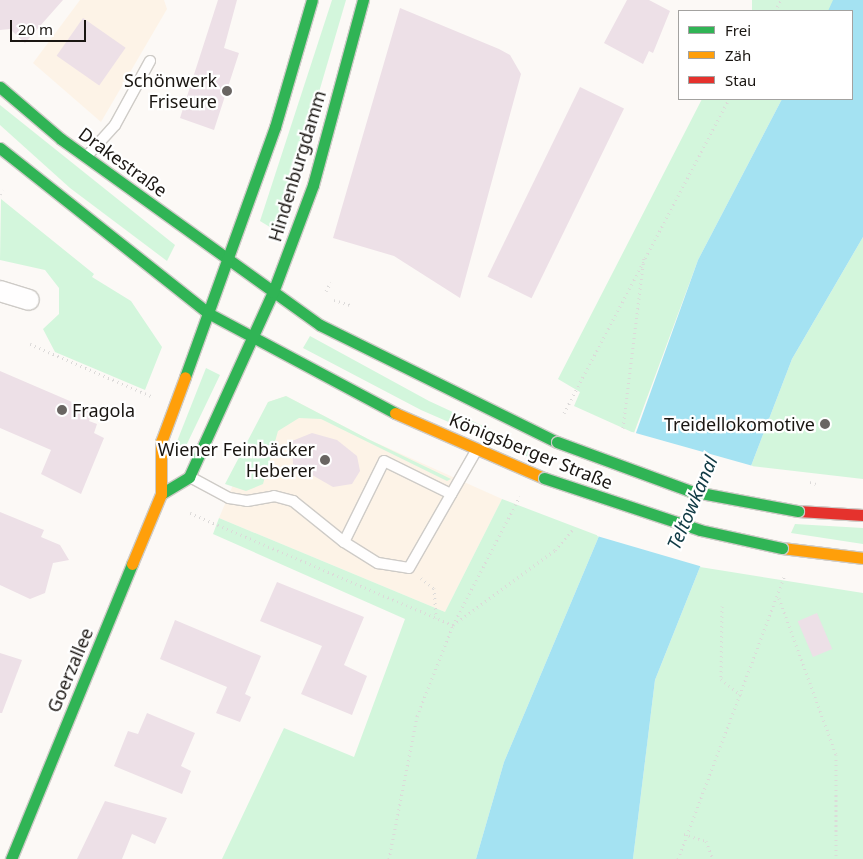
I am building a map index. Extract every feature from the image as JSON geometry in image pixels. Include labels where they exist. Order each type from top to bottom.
[{"type":"main road","name":"Hindenburgdamm","points":[[208,313],[229,261],[312,0]]},
{"type":"main road","name":"Hindenburgdamm","points":[[253,338],[273,292],[313,185],[363,0]]},
{"type":"main road","name":"Drakestraße","points":[[0,87],[86,157],[229,261]]},
{"type":"main road","points":[[0,148],[208,313]]},
{"type":"main road","name":"Königsberger Straße","points":[[229,261],[327,329],[557,442],[690,491],[798,511],[863,515]]},
{"type":"main road","name":"Königsberger Straße","points":[[208,313],[375,404],[544,478],[700,530],[782,548],[863,558]]},
{"type":"main road","name":"Goerzallee","points":[[10,859],[162,494],[161,442],[208,313]]},
{"type":"main road","points":[[162,494],[189,477],[253,338]]},
{"type":"street","points":[[0,291],[28,300]]},
{"type":"lane","points":[[86,157],[115,125],[150,61]]},
{"type":"lane","points":[[189,477],[229,498],[247,501],[274,496],[293,501],[344,542],[378,563],[409,568],[477,450]]},
{"type":"lane","points":[[344,542],[384,461],[450,494]]},
{"type":"path","points":[[564,413],[645,254],[728,100]]},
{"type":"path","points":[[623,428],[645,254]]},
{"type":"path","points":[[326,291],[332,282]]},
{"type":"path","points":[[330,299],[350,305]]},
{"type":"path","points":[[30,344],[151,396]]},
{"type":"path","points":[[389,859],[417,716],[453,625],[520,496]]},
{"type":"path","points":[[190,513],[453,625]]},
{"type":"path","points":[[453,625],[555,550],[573,529]]},
{"type":"path","points":[[409,568],[434,588],[436,618]]},
{"type":"path","points":[[678,859],[684,834],[741,695],[778,598],[785,573]]},
{"type":"path","points":[[778,598],[836,756],[836,859]]},
{"type":"path","points":[[722,606],[721,680],[741,695]]},
{"type":"path","points":[[684,834],[706,841],[713,859]]},
{"type":"shaded area","points":[[80,0],[164,0],[167,9],[101,122],[33,63]]},
{"type":"shaded area","points":[[286,396],[368,439],[502,499],[445,612],[219,518],[268,402]]},
{"type":"green space","points":[[332,0],[346,0],[278,232],[260,221]]},
{"type":"green space","points":[[752,0],[833,0],[833,10],[752,10]]},
{"type":"green space","points":[[701,100],[781,100],[698,260],[634,433],[574,406],[580,392],[558,379]]},
{"type":"green space","points":[[0,105],[175,245],[167,261],[70,188],[0,125]]},
{"type":"green space","points":[[1,199],[94,274],[92,277],[131,301],[162,347],[145,390],[55,352],[43,329],[59,314],[59,288],[45,270],[0,260]]},
{"type":"green space","points":[[863,237],[863,479],[751,466],[792,359]]},
{"type":"green space","points":[[310,336],[429,401],[550,457],[547,465],[421,410],[303,348]]},
{"type":"green space","points":[[206,368],[220,375],[185,448],[176,444]]},
{"type":"green space","points":[[286,396],[368,439],[451,479],[447,481],[321,419],[299,418],[278,431],[263,484],[246,491],[225,484],[268,402]]},
{"type":"green space","points":[[502,499],[599,536],[504,762],[476,859],[222,859],[284,728],[354,757],[405,619],[213,534],[219,518],[445,612]]},
{"type":"green space","points":[[795,524],[863,528],[863,544],[791,533]]},
{"type":"green space","points":[[700,567],[863,593],[863,859],[633,859],[655,680]]},
{"type":"water","name":"Teltowkanal","points":[[833,0],[863,0],[863,237],[792,359],[751,466],[700,567],[655,680],[633,859],[476,859],[504,762],[599,536],[698,260],[781,100],[853,100],[853,10],[828,10]]},
{"type":"pier","points":[[632,432],[753,466],[703,567],[597,536]]},
{"type":"building","points":[[0,0],[63,0],[25,43],[10,29],[0,30]]},
{"type":"building","points":[[218,0],[237,0],[224,48],[239,53],[214,130],[180,118]]},
{"type":"building","points":[[627,0],[649,0],[670,11],[653,53],[649,51],[643,64],[604,43]]},
{"type":"building","points":[[400,8],[510,55],[521,74],[460,298],[394,256],[333,238]]},
{"type":"building","points":[[83,18],[126,48],[99,86],[57,56]]},
{"type":"building","points":[[580,87],[624,108],[532,298],[488,277]]},
{"type":"building","points":[[0,371],[93,411],[89,421],[97,424],[94,433],[104,438],[81,494],[41,474],[51,450],[0,428]]},
{"type":"building","name":"Wiener Feinbäcker Heberer","points":[[312,433],[337,440],[357,456],[360,471],[352,484],[333,487],[293,464],[292,441]]},
{"type":"building","points":[[0,512],[44,530],[41,537],[60,545],[69,560],[53,563],[45,593],[30,599],[0,585]]},
{"type":"building","points":[[277,582],[364,617],[344,665],[367,676],[352,715],[301,694],[322,646],[260,621]]},
{"type":"building","points":[[817,613],[832,649],[813,657],[798,621]]},
{"type":"building","points":[[175,620],[261,656],[245,694],[251,697],[240,722],[216,713],[227,687],[160,659]]},
{"type":"building","points":[[0,653],[22,660],[2,713],[0,713]]},
{"type":"building","points":[[147,713],[195,733],[181,766],[191,771],[182,794],[114,766],[128,731],[138,734]]},
{"type":"building","points":[[105,801],[167,818],[155,844],[132,834],[122,859],[77,859]]},
{"type":"traffic: fast","points":[[185,377],[275,127],[312,0]]},
{"type":"traffic: fast","points":[[161,494],[189,477],[273,292],[313,185],[363,0]]},
{"type":"traffic: fast","points":[[0,87],[61,139],[320,325],[557,442]]},
{"type":"traffic: fast","points":[[0,148],[208,313],[395,413]]},
{"type":"traffic: fast","points":[[557,442],[690,491],[798,511]]},
{"type":"traffic: fast","points":[[544,478],[700,530],[782,548]]},
{"type":"traffic: fast","points":[[11,859],[132,564]]},
{"type":"traffic: slow","points":[[132,564],[161,494],[161,442],[185,377]]},
{"type":"traffic: slow","points":[[395,413],[544,478]]},
{"type":"traffic: slow","points":[[782,548],[863,558]]},
{"type":"traffic: jam","points":[[798,511],[863,515]]},
{"type":"place","name":"Schönwerk Friseure","points":[[227,91]]},
{"type":"place","name":"Fragola","points":[[62,410]]},
{"type":"place","name":"Treidellokomotive","points":[[825,424]]},
{"type":"place","name":"Wiener Feinbäcker Heberer","points":[[325,460]]}]
